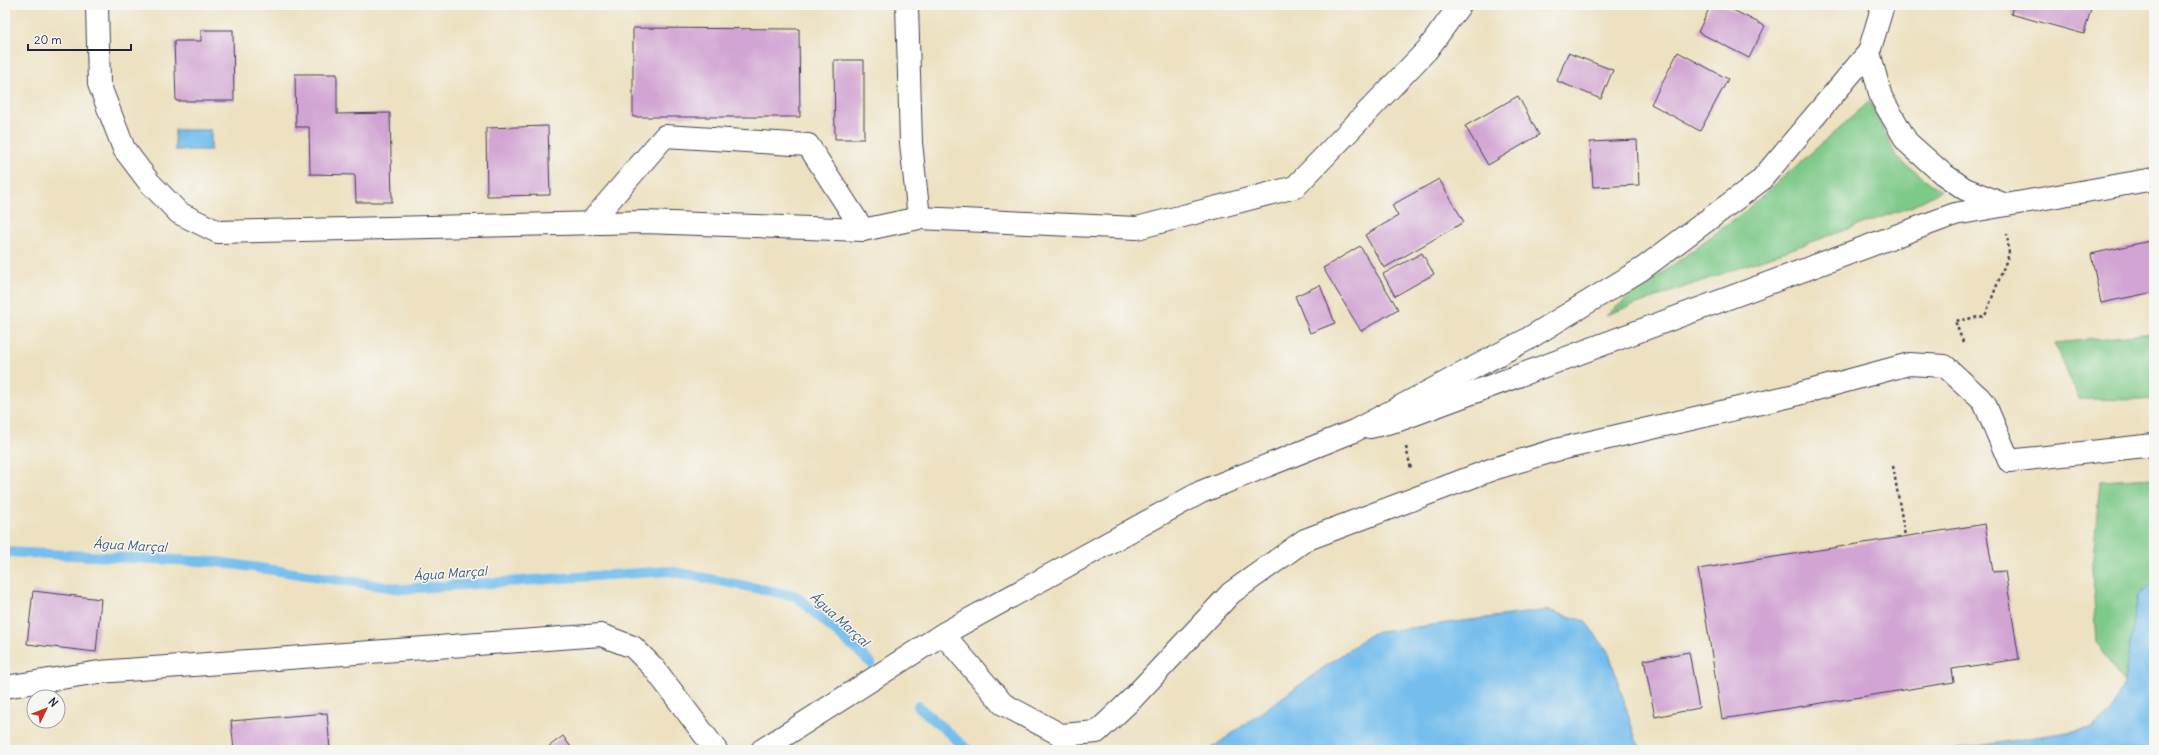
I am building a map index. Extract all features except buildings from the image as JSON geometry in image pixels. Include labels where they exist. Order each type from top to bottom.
[{"type":"street","points":[[97,5],[99,84],[124,149],[149,182],[179,213],[218,232],[644,222],[863,230],[919,218],[1137,228],[1296,187],[1427,50],[1460,5]]},
{"type":"street","points":[[907,5],[911,143],[919,218]]},
{"type":"street","points":[[762,750],[943,634],[1201,492],[1354,431],[1526,340],[1642,269],[1760,181],[1869,52],[1883,5]]},
{"type":"street","points":[[1869,52],[1881,96],[1907,142],[1943,174],[1965,188],[2003,204]]},
{"type":"street","points":[[590,223],[664,136],[808,145],[863,230]]},
{"type":"street","points":[[1354,431],[1399,420],[1955,214],[2003,204],[2154,179]]},
{"type":"street","points":[[943,634],[1003,704],[1061,735],[1097,732],[1131,700],[1231,593],[1304,540],[1493,469],[1556,450],[1792,396],[1909,364],[1945,366],[1984,402],[2010,461],[2154,445]]},
{"type":"street","points":[[5,687],[99,672],[601,635],[633,647],[654,668],[716,750]]},
{"type":"path","points":[[1964,345],[1954,321],[1985,316],[2009,254],[2003,204]]},
{"type":"path","points":[[1893,466],[1905,536]]},
{"type":"green space","points":[[1870,101],[1897,158],[1941,191],[1913,206],[1606,315],[1745,211]]},
{"type":"green space","points":[[2154,333],[2154,399],[2079,399],[2055,343]]},
{"type":"green space","points":[[2154,478],[2154,581],[2138,595],[2124,683],[2097,643],[2092,569],[2100,481]]},
{"type":"water","points":[[175,130],[211,130],[211,150],[175,150]]},
{"type":"water","points":[[2154,581],[2154,750],[1952,750],[2093,728],[2111,712],[2124,683],[2138,595]]},
{"type":"water","points":[[1547,610],[1585,621],[1609,653],[1636,740],[1642,750],[1209,750],[1372,633]]},
{"type":"waterway","name":"Água Marçal","points":[[5,552],[218,562],[402,589],[669,571],[796,596],[871,663]]},
{"type":"waterway","name":"Água Marçal","points":[[918,706],[968,750]]}]
